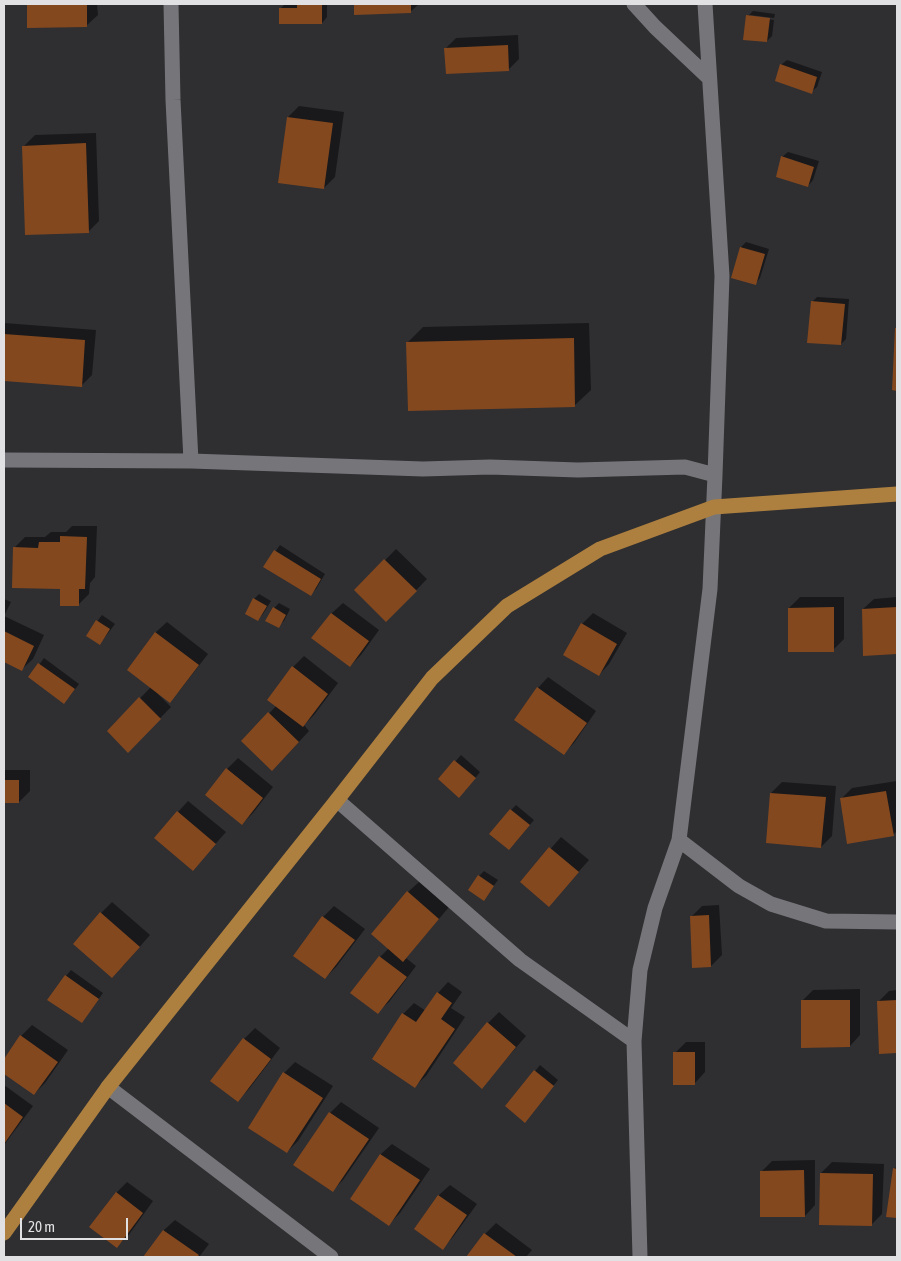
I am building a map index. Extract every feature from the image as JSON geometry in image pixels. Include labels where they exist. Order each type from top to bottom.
[{"type":"main road","points":[[4,1233],[108,1087],[432,678],[506,606],[600,549],[714,507],[897,494]]},
{"type":"street","points":[[171,4],[173,100],[191,461]]},
{"type":"street","points":[[634,4],[709,78]]},
{"type":"street","points":[[640,1257],[634,1041],[642,961],[655,908],[679,840],[710,589],[722,276],[705,4]]},
{"type":"street","points":[[4,460],[191,461],[423,469],[490,467],[578,470],[685,466],[715,475]]},
{"type":"street","points":[[337,800],[520,960],[634,1041]]},
{"type":"street","points":[[679,840],[739,886],[771,904],[826,921],[897,922]]},
{"type":"street","points":[[108,1087],[331,1257]]},
{"type":"building","points":[[27,4],[87,4],[87,27],[27,28]]},
{"type":"building","points":[[297,4],[322,4],[322,24],[279,24],[279,8],[297,8]]},
{"type":"building","points":[[354,4],[411,4],[411,13],[354,15]]},
{"type":"building","points":[[746,15],[770,18],[767,42],[743,40]]},
{"type":"building","points":[[508,45],[509,71],[446,74],[444,48]]},
{"type":"building","points":[[780,64],[817,77],[812,94],[775,81]]},
{"type":"building","points":[[287,117],[333,123],[324,189],[278,183]]},
{"type":"building","points":[[86,143],[89,233],[25,235],[22,146]]},
{"type":"building","points":[[781,156],[814,167],[808,187],[776,177]]},
{"type":"building","points":[[740,247],[765,254],[756,285],[731,278]]},
{"type":"building","points":[[811,301],[845,304],[841,345],[807,343]]},
{"type":"building","points":[[895,328],[897,328],[897,391],[892,390]]},
{"type":"building","points":[[4,334],[85,340],[82,387],[4,381]]},
{"type":"building","points":[[574,338],[575,407],[408,411],[406,342]]},
{"type":"building","points":[[60,536],[87,537],[85,589],[79,589],[79,606],[60,606],[60,589],[12,588],[13,547],[38,548],[39,542],[60,542]]},
{"type":"building","points":[[274,550],[321,579],[311,596],[263,567]]},
{"type":"building","points":[[384,559],[417,591],[386,622],[354,590]]},
{"type":"building","points":[[253,598],[267,606],[258,621],[245,614]]},
{"type":"building","points":[[273,607],[286,615],[279,628],[265,621]]},
{"type":"building","points":[[834,607],[834,652],[788,652],[788,608]]},
{"type":"building","points":[[897,607],[897,654],[863,656],[862,609]]},
{"type":"building","points":[[331,613],[369,641],[350,667],[311,638]]},
{"type":"building","points":[[96,620],[110,629],[100,645],[86,636]]},
{"type":"building","points":[[581,623],[617,644],[599,676],[563,655]]},
{"type":"building","points":[[4,631],[34,646],[22,671],[4,662]]},
{"type":"building","points":[[155,632],[199,665],[170,703],[127,670]]},
{"type":"building","points":[[38,663],[75,689],[64,704],[28,677]]},
{"type":"building","points":[[292,666],[328,694],[303,727],[267,700]]},
{"type":"building","points":[[537,687],[587,723],[564,755],[514,720]]},
{"type":"building","points":[[139,697],[161,719],[128,753],[107,731]]},
{"type":"building","points":[[268,712],[299,742],[272,771],[241,741]]},
{"type":"building","points":[[454,760],[476,778],[459,798],[438,779]]},
{"type":"building","points":[[226,768],[263,798],[242,825],[205,795]]},
{"type":"building","points":[[4,780],[19,780],[19,803],[4,803]]},
{"type":"building","points":[[886,791],[894,836],[847,844],[840,798]]},
{"type":"building","points":[[770,793],[826,797],[821,848],[766,843]]},
{"type":"building","points":[[510,809],[530,825],[509,850],[489,834]]},
{"type":"building","points":[[177,811],[216,844],[193,871],[154,838]]},
{"type":"building","points":[[549,847],[579,872],[549,907],[520,882]]},
{"type":"building","points":[[478,875],[494,886],[484,901],[468,890]]},
{"type":"building","points":[[407,891],[439,919],[403,962],[371,934]]},
{"type":"building","points":[[100,912],[140,947],[112,978],[73,944]]},
{"type":"building","points":[[709,915],[711,967],[692,968],[690,916]]},
{"type":"building","points":[[322,916],[355,940],[325,979],[293,956]]},
{"type":"building","points":[[379,956],[407,977],[378,1014],[350,993]]},
{"type":"building","points":[[65,975],[99,999],[82,1023],[47,1000]]},
{"type":"building","points":[[437,992],[452,1003],[441,1019],[455,1029],[415,1088],[372,1059],[402,1013],[416,1022]]},
{"type":"building","points":[[801,1000],[850,1000],[850,1047],[801,1048]]},
{"type":"building","points":[[897,1000],[897,1053],[879,1054],[877,1001]]},
{"type":"building","points":[[487,1022],[516,1047],[482,1089],[453,1063]]},
{"type":"building","points":[[20,1035],[58,1062],[34,1095],[4,1074],[4,1059]]},
{"type":"building","points":[[243,1038],[271,1059],[238,1102],[210,1081]]},
{"type":"building","points":[[673,1052],[695,1052],[695,1085],[673,1085]]},
{"type":"building","points":[[534,1070],[554,1086],[525,1123],[505,1106]]},
{"type":"building","points":[[283,1072],[323,1098],[287,1153],[248,1128]]},
{"type":"building","points":[[4,1103],[23,1117],[4,1144]]},
{"type":"building","points":[[329,1112],[369,1139],[333,1192],[293,1165]]},
{"type":"building","points":[[380,1154],[420,1180],[389,1226],[350,1199]]},
{"type":"building","points":[[893,1168],[897,1169],[897,1218],[886,1217]]},
{"type":"building","points":[[804,1170],[805,1217],[760,1217],[760,1171]]},
{"type":"building","points":[[820,1173],[873,1174],[872,1226],[819,1225]]},
{"type":"building","points":[[116,1192],[143,1213],[117,1248],[89,1227]]},
{"type":"building","points":[[438,1195],[467,1215],[443,1250],[414,1229]]},
{"type":"building","points":[[163,1230],[199,1255],[197,1257],[143,1257]]},
{"type":"building","points":[[484,1233],[517,1257],[466,1257]]}]
